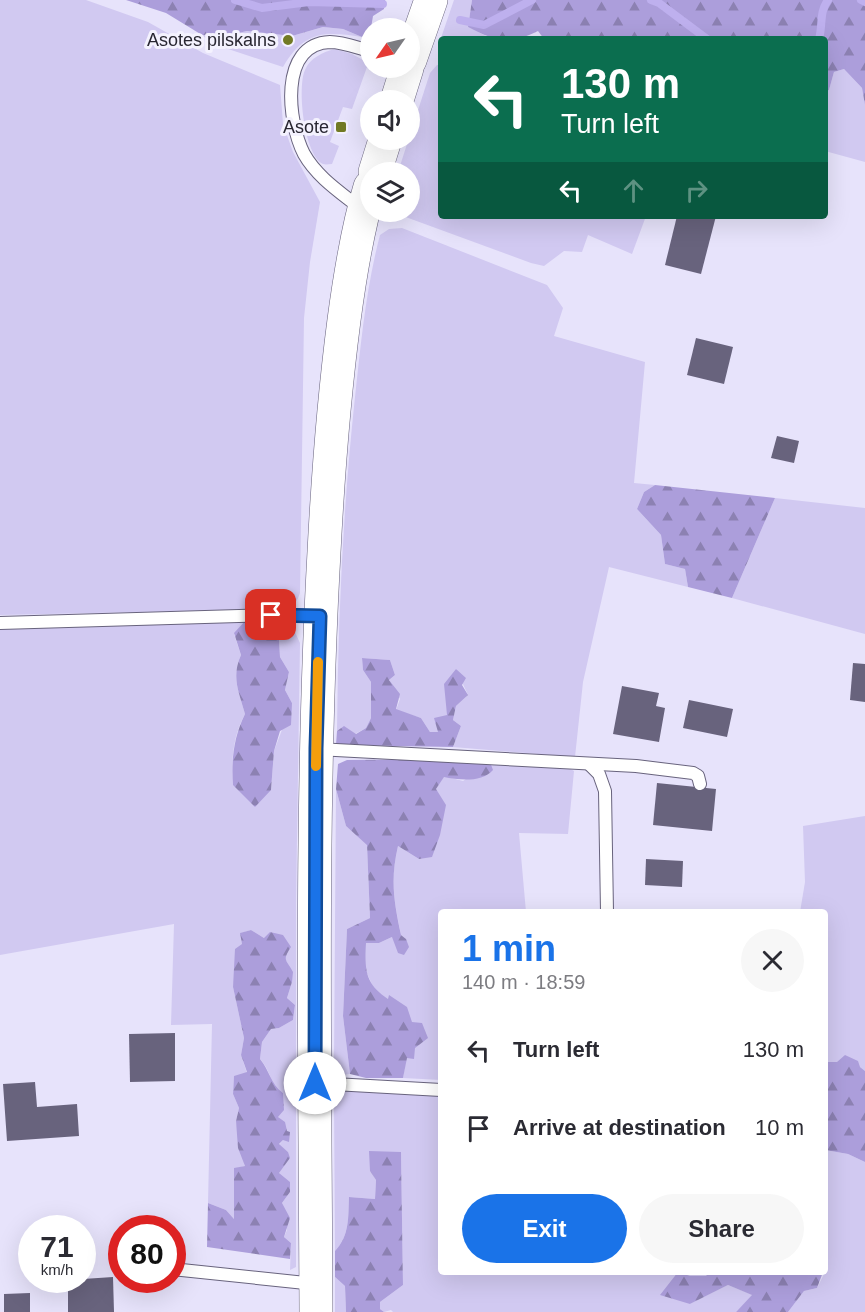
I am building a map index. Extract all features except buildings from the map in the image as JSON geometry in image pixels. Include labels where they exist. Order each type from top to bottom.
[{"type":"highway","points":[[420,31],[431,0]]},
{"type":"highway","points":[[316,1298],[316,748],[320,616],[327,491],[338,366],[350,281],[362,222]]},
{"type":"lane","points":[[360,49],[331,42],[311,49],[302,57],[294,70],[291,104],[292,123],[297,138],[313,166],[323,177],[360,195]]},
{"type":"lane","points":[[0,623],[223,616],[320,616]]},
{"type":"lane","points":[[316,748],[636,766],[693,773],[699,776],[700,784]]},
{"type":"lane","points":[[589,764],[599,774],[605,791],[607,909]]},
{"type":"lane","points":[[315,1083],[438,1090]]},
{"type":"lane","points":[[186,1272],[316,1298]]},
{"type":"shaded area","points":[[0,0],[86,0],[148,22],[203,53],[280,85],[283,124],[293,152],[320,202],[304,318],[300,593],[291,606],[280,609],[0,615]]},
{"type":"shaded area","points":[[454,0],[472,0],[468,27],[486,36],[442,35]]},
{"type":"shaded area","points":[[323,27],[343,29],[360,37],[337,34],[316,36],[299,46],[283,67],[213,44],[202,35],[225,36],[247,31],[292,36]]},
{"type":"shaded area","points":[[335,49],[360,58],[360,78],[363,78],[352,109],[343,107],[330,142],[339,146],[332,164],[323,164],[316,158],[307,135],[302,105],[305,70],[314,59]]},
{"type":"shaded area","points":[[438,65],[438,219],[645,219],[632,254],[588,235],[582,252],[564,251],[544,266],[419,222],[420,162],[401,162],[405,150],[420,150],[420,104],[430,73]]},
{"type":"shaded area","points":[[844,69],[862,88],[865,105],[865,162],[828,152],[828,90],[834,72]]},
{"type":"shaded area","points":[[402,228],[547,285],[563,308],[554,336],[645,362],[634,483],[655,485],[644,492],[637,509],[661,535],[665,564],[685,569],[688,587],[609,567],[583,682],[575,757],[453,747],[461,726],[453,720],[456,706],[468,695],[456,669],[448,715],[438,733],[430,732],[421,718],[396,710],[400,699],[389,680],[395,675],[390,660],[362,658],[363,670],[371,682],[371,718],[366,728],[355,734],[344,727],[337,731],[344,522],[362,336],[371,275],[380,235],[389,229]]},
{"type":"shaded area","points":[[775,498],[865,508],[865,634],[732,598]]},
{"type":"shaded area","points":[[245,621],[234,634],[241,655],[236,678],[245,714],[234,748],[233,785],[271,790],[274,751],[292,703],[285,690],[289,672],[280,657],[278,623],[294,630],[300,643],[296,904],[296,1267],[290,1270],[291,1243],[284,1237],[287,1230],[282,1203],[290,1192],[279,1173],[288,1152],[279,1145],[287,1131],[278,1117],[283,1093],[275,1085],[260,1059],[262,1042],[271,1029],[279,1028],[293,1020],[295,1005],[287,998],[292,982],[285,957],[264,938],[251,930],[241,933],[242,944],[233,987],[244,1038],[241,1055],[247,1073],[234,1077],[233,1094],[239,1108],[236,1121],[245,1166],[234,1169],[234,1219],[226,1210],[208,1203],[212,1024],[171,1025],[174,924],[0,955],[0,627]]},
{"type":"shaded area","points":[[490,762],[530,767],[552,764],[574,771],[568,834],[519,833],[526,909],[438,909],[438,1080],[403,1078],[412,1023],[409,1017],[375,991],[365,969],[366,942],[379,943],[392,937],[406,939],[401,935],[394,891],[394,870],[398,846],[419,859],[436,789],[444,776],[463,781]]},
{"type":"shaded area","points":[[336,789],[346,826],[367,844],[370,918],[347,929],[343,1016],[350,1074],[341,1075],[336,1072],[334,1065]]},
{"type":"shaded area","points":[[865,816],[865,1071],[860,1067],[828,1062],[828,909],[800,909],[805,882],[803,826]]},
{"type":"shaded area","points":[[340,1090],[438,1095],[438,1275],[707,1275],[690,1276],[690,1304],[728,1285],[753,1295],[736,1312],[393,1312],[391,1310],[384,1312],[380,1309],[380,1302],[403,1285],[401,1153],[370,1171],[376,1180],[375,1199],[349,1197],[346,1232],[335,1251],[335,1095]]},
{"type":"shaded area","points":[[828,1151],[848,1154],[865,1162],[865,1312],[788,1312],[804,1291],[817,1288],[824,1275],[828,1275]]},
{"type":"shaded area","points":[[335,1277],[345,1286],[346,1312],[335,1312]]},
{"type":"green space","points":[[126,0],[385,0],[384,9],[373,18],[360,18],[360,36],[343,29],[323,27],[292,36],[247,31],[225,36],[202,35],[166,13]]},
{"type":"green space","points":[[472,0],[865,0],[865,105],[862,88],[844,69],[834,72],[828,90],[828,36],[542,36],[538,31],[525,36],[486,36],[468,27]]},
{"type":"green space","points":[[655,485],[775,498],[732,598],[688,587],[685,569],[665,564],[661,535],[637,509],[644,492]]},
{"type":"green space","points":[[245,621],[278,623],[280,657],[289,672],[285,690],[292,703],[291,725],[280,731],[274,751],[271,790],[255,807],[233,785],[232,776],[236,740],[245,714],[236,678],[241,655],[234,633]]},
{"type":"green space","points":[[362,658],[390,660],[395,675],[389,680],[400,694],[396,709],[421,718],[430,732],[438,732],[434,718],[447,715],[444,684],[456,669],[466,678],[462,685],[468,695],[456,706],[453,720],[461,726],[453,747],[336,745],[337,731],[344,726],[356,734],[366,728],[371,718],[371,682],[363,670]]},
{"type":"green space","points":[[457,759],[490,762],[493,770],[476,779],[463,780],[444,777],[436,789],[446,805],[440,835],[432,857],[419,859],[398,846],[394,870],[395,901],[401,935],[406,939],[409,947],[404,955],[398,953],[392,937],[379,943],[366,943],[366,968],[370,981],[388,999],[389,995],[407,1007],[412,1022],[422,1023],[428,1038],[415,1048],[414,1059],[407,1058],[403,1078],[366,1078],[350,1074],[343,1016],[347,929],[370,918],[367,845],[346,826],[336,789],[338,764],[347,760]]},
{"type":"green space","points":[[251,930],[264,938],[270,932],[283,935],[291,947],[286,958],[293,972],[287,998],[295,1005],[293,1020],[279,1028],[271,1029],[262,1042],[260,1059],[275,1085],[283,1093],[284,1110],[278,1117],[285,1122],[287,1131],[290,1132],[289,1142],[283,1140],[279,1144],[288,1152],[290,1158],[279,1173],[290,1182],[290,1192],[282,1203],[290,1218],[284,1237],[291,1243],[290,1259],[207,1247],[208,1203],[226,1210],[234,1219],[234,1168],[245,1166],[238,1148],[236,1121],[239,1108],[233,1094],[234,1076],[247,1072],[241,1055],[244,1038],[233,987],[235,949],[242,944],[240,933]]},
{"type":"green space","points":[[845,1055],[858,1061],[860,1067],[865,1071],[865,1162],[848,1154],[828,1151],[828,1062],[837,1062]]},
{"type":"green space","points":[[369,1151],[401,1152],[403,1285],[380,1302],[380,1309],[384,1312],[346,1312],[345,1286],[335,1277],[335,1251],[346,1232],[349,1197],[375,1199],[376,1180],[370,1171]]},
{"type":"green space","points":[[676,1275],[822,1275],[817,1288],[804,1291],[788,1312],[736,1312],[752,1295],[728,1285],[690,1304],[660,1295]]},
{"type":"waterway","points":[[235,0],[262,8],[309,2],[383,4]]},
{"type":"waterway","points":[[460,20],[484,25],[532,0]]},
{"type":"waterway","points":[[651,0],[659,3],[703,36]]},
{"type":"waterway","points":[[820,36],[822,14],[828,0]]},
{"type":"waterway","points":[[861,0],[865,2]]},
{"type":"slow traffic","points":[[316,766],[318,662]]},
{"type":"place","name":"Asotes pilskalns","points":[[288,40]]},
{"type":"place","name":"Asote","points":[[341,127]]},
{"type":"route","points":[[271,615],[320,616],[316,748],[315,1083]]}]
